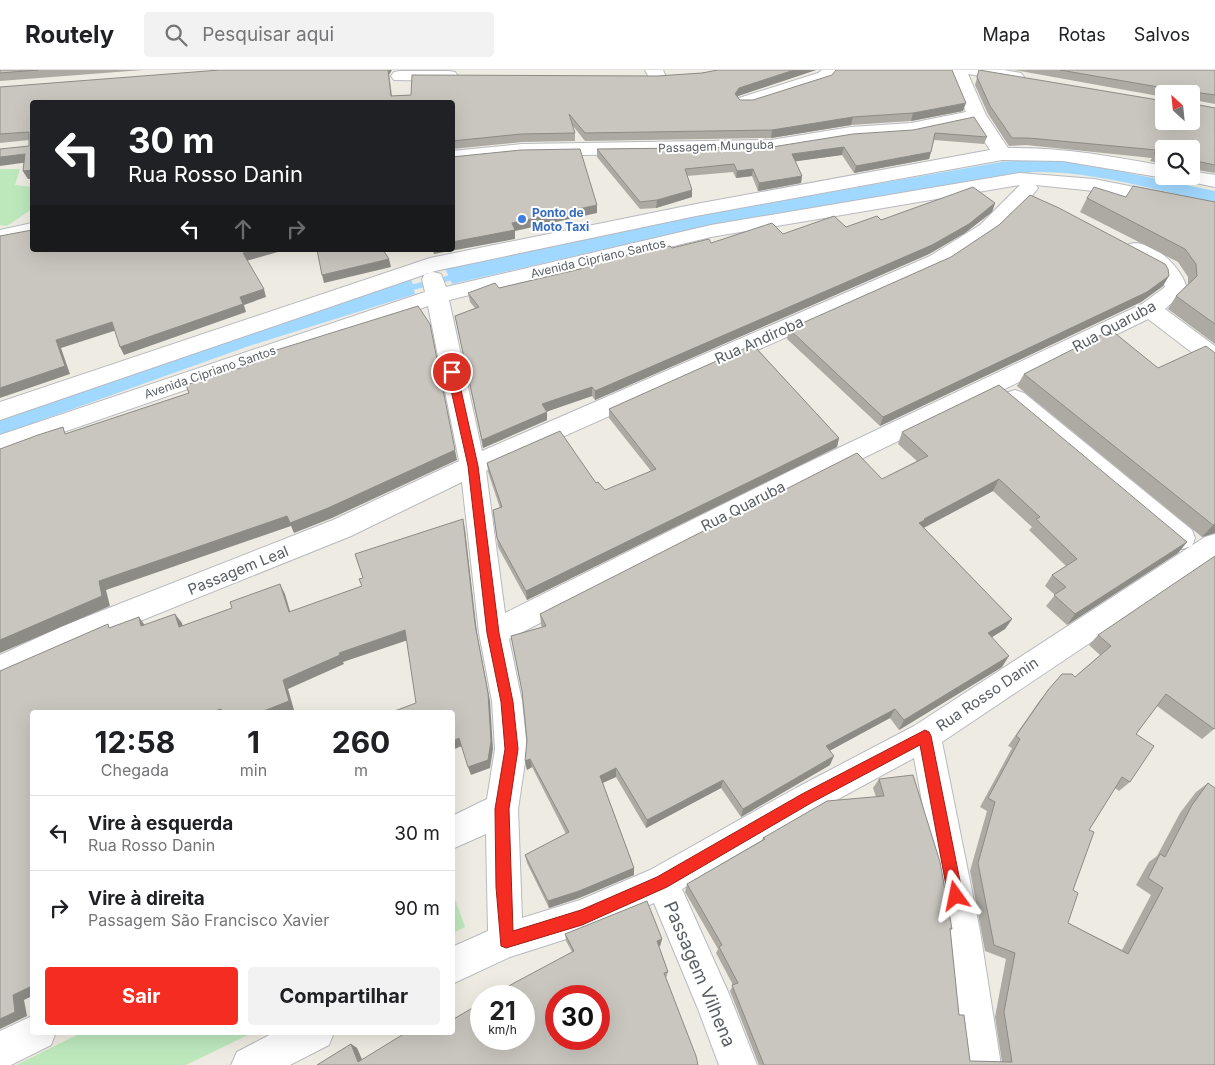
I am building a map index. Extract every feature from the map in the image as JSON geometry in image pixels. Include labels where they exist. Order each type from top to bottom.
[{"type":"street","points":[[745,102],[824,77],[832,70]]},
{"type":"street","points":[[957,70],[977,115],[1002,154]]},
{"type":"street","points":[[972,70],[1030,80]]},
{"type":"street","points":[[638,77],[655,73],[677,76]]},
{"type":"street","points":[[401,80],[467,76]]},
{"type":"street","name":"Passagem Munguba","points":[[455,157],[522,150],[771,146],[851,133],[911,129],[977,115]]},
{"type":"street","name":"Avenida Cipriano Santos","points":[[0,411],[432,271],[696,210],[1002,154],[1035,152],[1070,155],[1155,170]]},
{"type":"street","points":[[1200,178],[1215,181]]},
{"type":"street","name":"Avenida Cipriano Santos","points":[[0,445],[167,386],[432,271],[711,231],[1031,189],[1058,179],[1108,187],[1215,210]]},
{"type":"street","name":"Rua Andiroba","points":[[473,466],[954,253],[978,238],[1031,189]]},
{"type":"street","points":[[0,236],[30,229]]},
{"type":"street","name":"Rua Quaruba","points":[[493,633],[800,478],[1150,309],[1176,290],[1175,278],[1168,268],[1120,241]]},
{"type":"street","points":[[432,271],[473,466],[493,633],[507,702],[511,749],[502,809],[506,941]]},
{"type":"street","points":[[1150,309],[1215,358]]},
{"type":"street","points":[[996,384],[1208,549]]},
{"type":"street","name":"Passagem Leal","points":[[0,669],[73,636],[342,528],[473,466]]},
{"type":"street","name":"Rua Rosso Danin","points":[[455,965],[506,941],[582,917],[662,882],[806,799],[925,736],[1208,549]]},
{"type":"street","points":[[925,736],[963,931],[982,1065]]},
{"type":"street","points":[[455,832],[502,809]]},
{"type":"street","name":"Passagem Vilhena","points":[[662,882],[716,1007],[738,1065]]},
{"type":"street","points":[[0,1051],[32,1035]]},
{"type":"street","points":[[250,1065],[310,1035]]},
{"type":"green space","points":[[0,169],[20,169],[15,185],[30,187],[30,210],[7,226],[0,225]]},
{"type":"green space","points":[[455,899],[465,927],[455,932]]},
{"type":"green space","points":[[77,1035],[248,1035],[186,1065],[16,1065]]},
{"type":"water","points":[[1041,159],[1080,163],[1155,179],[1155,185],[1186,185],[1215,191],[1215,203],[1102,178],[1033,172],[694,229],[452,284],[445,268],[662,222],[1001,162]]},
{"type":"water","points":[[411,278],[415,294],[249,346],[0,435],[0,418]]},
{"type":"building","points":[[0,70],[38,70],[0,73]]},
{"type":"building","points":[[220,70],[388,70],[391,96],[411,95],[412,75],[657,76],[718,70],[794,70],[739,88],[735,94],[740,100],[753,100],[832,75],[836,70],[952,70],[966,103],[913,113],[853,117],[772,130],[585,133],[569,114],[575,133],[521,134],[455,141],[455,100],[30,100],[30,170],[23,171],[25,154],[0,157],[0,149],[29,146],[29,132],[0,134],[0,87]]},
{"type":"building","points":[[979,70],[1155,99],[1155,130],[1200,130],[1200,105],[1215,108],[1215,165],[1200,162],[1200,140],[1155,140],[1155,150],[1012,138],[990,106],[977,77]]},
{"type":"building","points":[[1060,70],[1215,70],[1215,95],[1200,93],[1200,85],[1155,86]]},
{"type":"building","points":[[974,117],[987,137],[935,133],[931,152],[856,166],[844,147],[792,154],[802,176],[759,183],[753,169],[737,171],[734,164],[685,169],[692,190],[657,200],[640,202],[597,149],[772,147],[853,134],[913,130]]},
{"type":"building","points":[[580,149],[597,205],[512,223],[515,230],[455,241],[455,157],[521,150]]},
{"type":"building","points":[[1133,186],[1215,202],[1215,324],[1176,296],[1197,276],[1196,264],[1185,249],[1087,198],[1094,187],[1126,197]]},
{"type":"building","points":[[973,187],[995,203],[969,224],[932,245],[595,391],[592,387],[542,404],[547,412],[482,440],[455,316],[479,307],[468,293],[495,283],[499,288],[580,269],[637,252],[670,246],[672,248],[709,239],[711,243],[772,223],[783,234],[834,216],[846,227],[877,216],[881,220]]},
{"type":"building","points":[[1030,195],[1059,208],[1165,264],[1169,276],[1147,292],[883,417],[789,329],[951,257],[999,225]]},
{"type":"building","points":[[30,230],[30,252],[246,252],[243,253],[264,289],[240,297],[243,304],[120,347],[112,322],[56,340],[65,366],[0,388],[0,236]]},
{"type":"building","points":[[317,252],[384,252],[389,259],[322,275]]},
{"type":"building","points":[[418,306],[430,324],[455,450],[328,508],[290,523],[287,516],[99,581],[102,596],[0,640],[0,449],[63,427],[65,434],[189,393],[186,385],[256,363],[254,357]]},
{"type":"building","points":[[1111,330],[1158,368],[1206,346],[1215,353],[1215,524],[1213,525],[1024,374]]},
{"type":"building","points":[[759,342],[755,347],[839,438],[526,591],[497,538],[493,510],[502,507],[487,463],[560,431],[596,483],[598,482],[605,490],[656,469],[609,409]]},
{"type":"building","points":[[999,385],[1187,542],[1075,614],[1054,595],[1066,587],[1052,575],[1077,559],[1036,519],[1040,517],[999,479],[924,519],[919,523],[1012,619],[988,633],[1009,656],[904,720],[895,709],[826,746],[834,756],[743,809],[723,780],[647,820],[616,768],[600,776],[634,868],[579,891],[548,901],[525,855],[569,832],[530,759],[525,761],[527,740],[522,691],[511,636],[546,626],[540,614],[857,453],[882,479],[928,456],[902,432]]},
{"type":"building","points":[[463,519],[475,624],[488,693],[491,741],[488,760],[468,767],[459,738],[455,740],[455,710],[397,710],[416,703],[405,630],[339,653],[340,655],[283,680],[289,701],[266,710],[30,710],[30,987],[13,995],[15,1012],[0,1019],[0,671],[108,624],[109,628],[139,617],[141,626],[175,614],[179,627],[232,608],[230,602],[280,584],[289,612],[362,586],[359,579],[363,578],[355,554]]},
{"type":"building","points":[[1215,556],[1215,728],[1166,694],[1136,734],[1154,746],[1130,782],[1122,777],[1089,830],[1094,832],[1073,890],[1078,893],[1068,923],[1128,954],[1163,888],[1148,878],[1160,854],[1165,857],[1192,805],[1208,783],[1215,788],[1215,1065],[764,1065],[732,985],[738,983],[719,947],[722,945],[687,884],[827,801],[884,796],[879,779],[913,775],[940,862],[952,929],[950,928],[959,1015],[964,1015],[970,1061],[1012,1062],[1004,1012],[1015,953],[994,945],[978,863],[995,802],[988,798],[1020,739],[1016,736],[1048,690],[1062,674],[1072,674],[1075,677],[1111,646],[1098,635]]},
{"type":"building","points":[[647,901],[662,939],[657,941],[668,972],[664,973],[698,1065],[317,1065],[351,1044],[358,1062],[402,1035],[455,1035],[455,1018],[470,1009],[470,1050],[535,1050],[535,985],[511,985],[574,951],[565,934]]},
{"type":"waterway","points":[[401,290],[462,275]]},
{"type":"place","name":"Ponto de Moto Taxi","points":[[522,219]]},
{"type":"route","points":[[452,372],[473,466],[496,658],[507,702],[511,749],[502,809],[506,941],[582,917],[662,882],[806,799],[925,736],[937,808],[956,896]]}]
